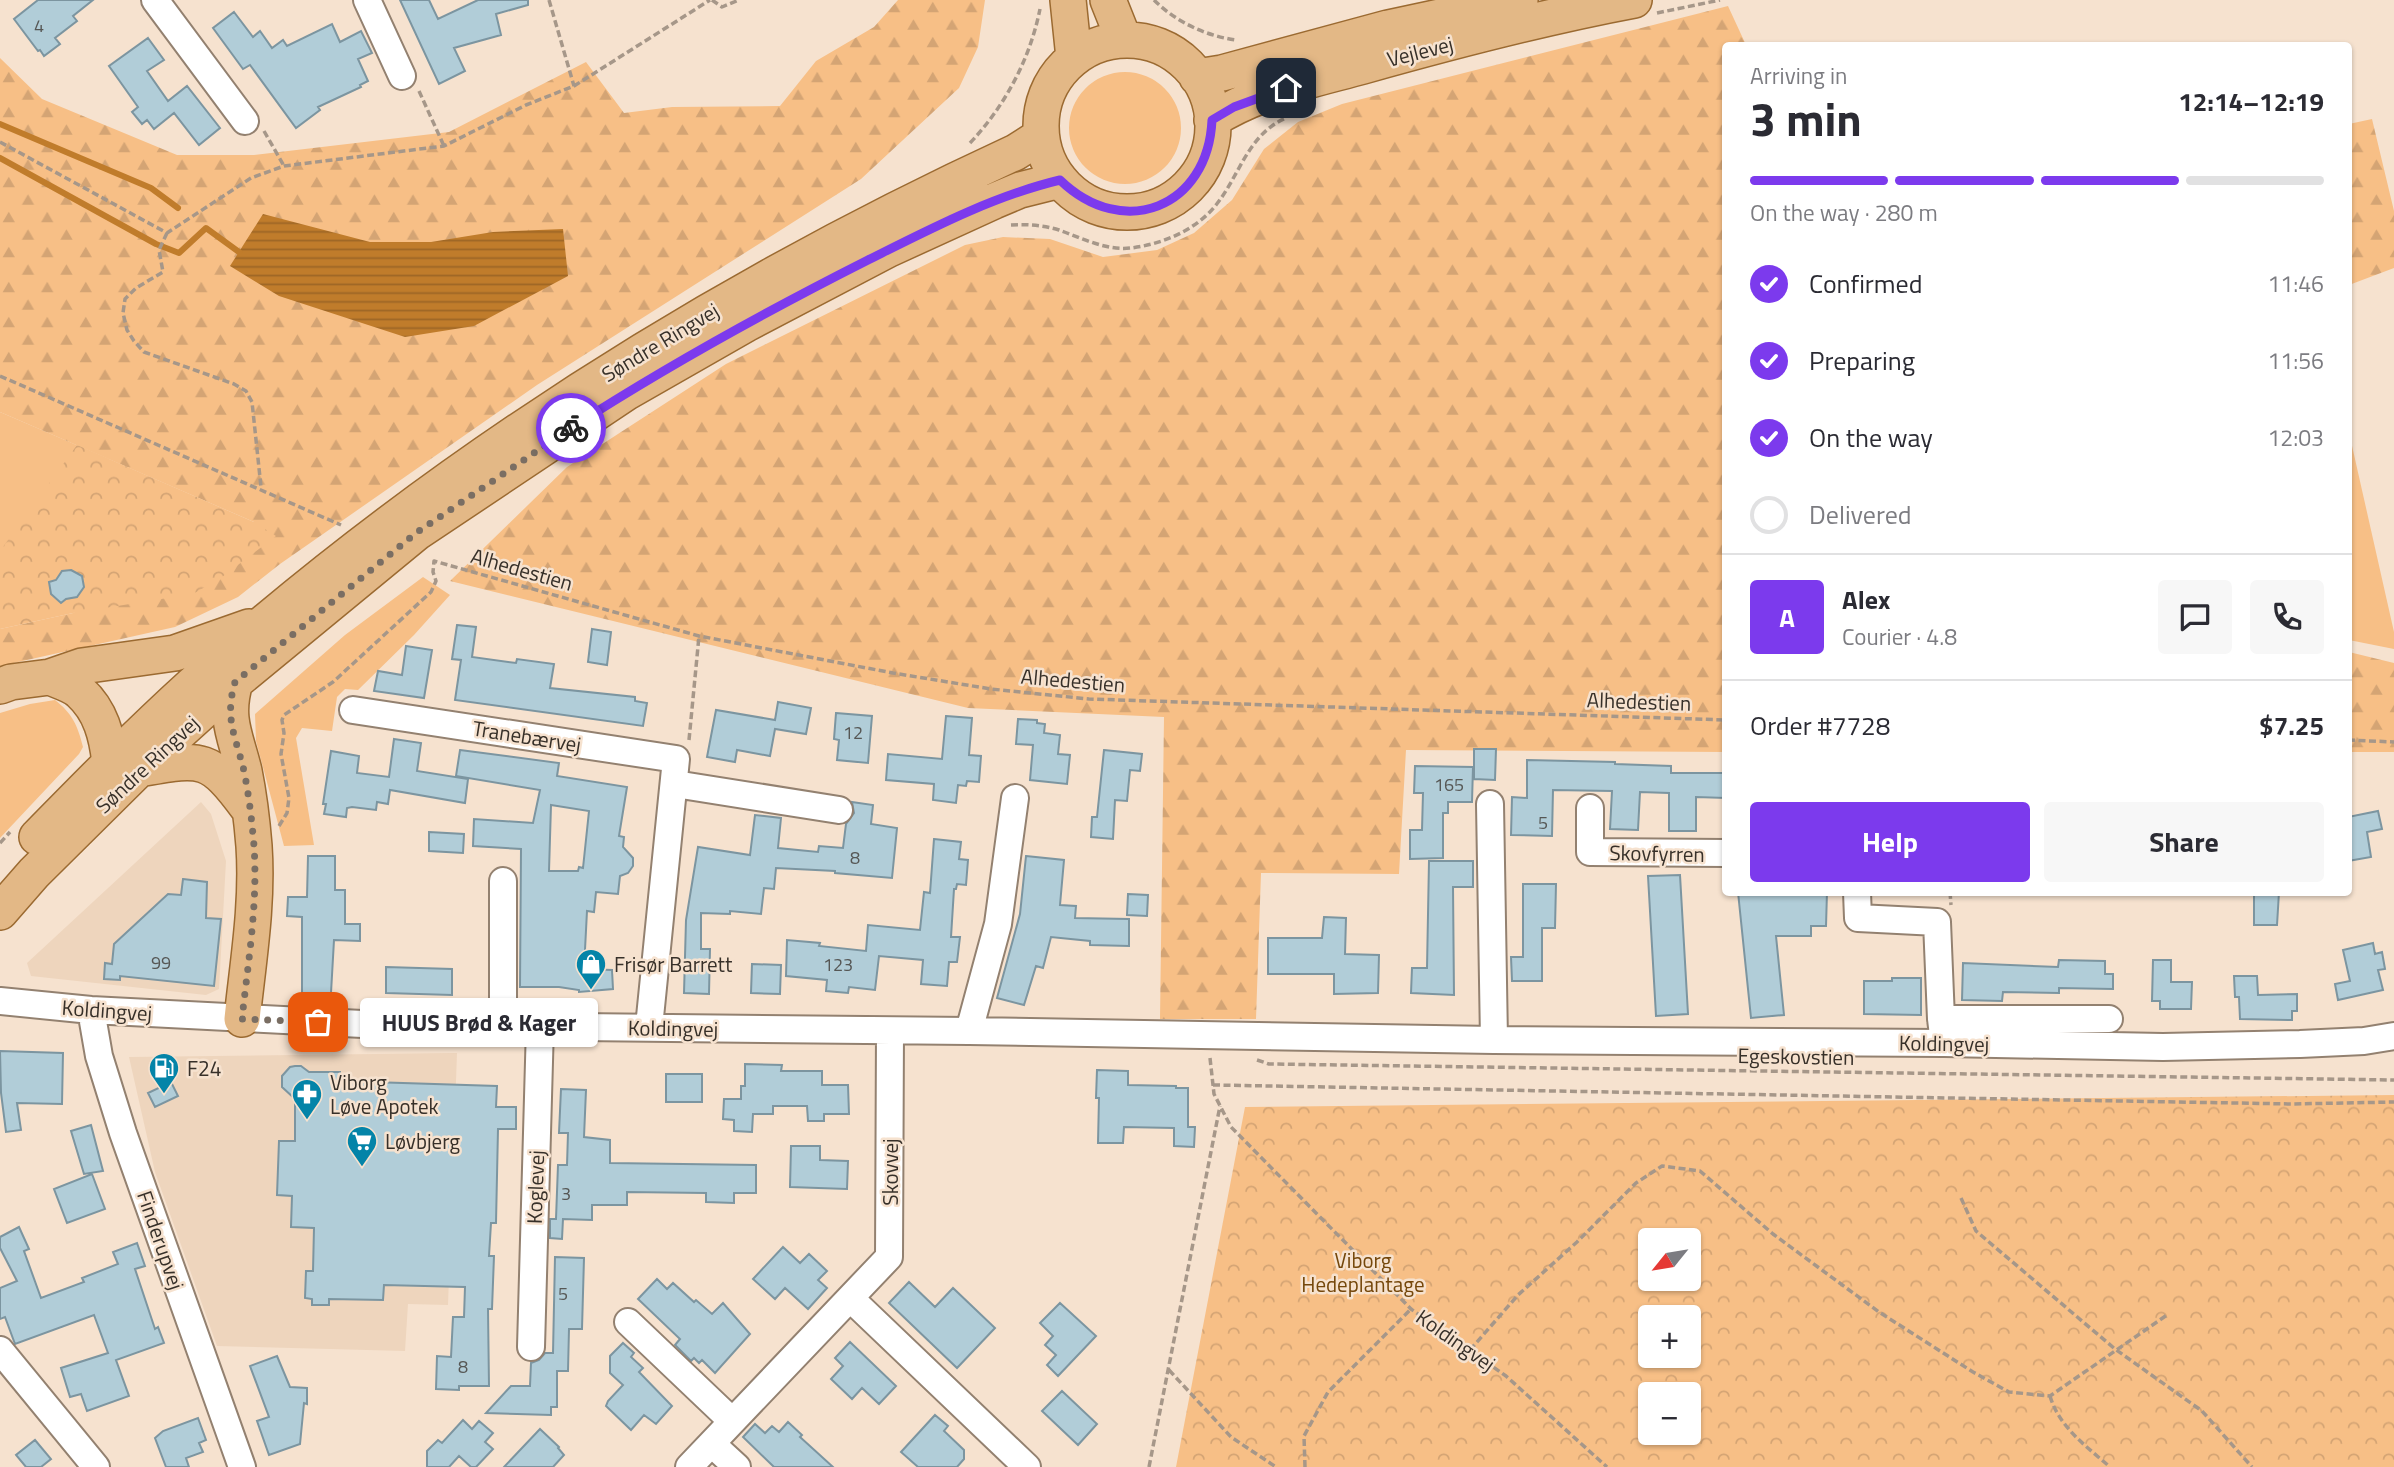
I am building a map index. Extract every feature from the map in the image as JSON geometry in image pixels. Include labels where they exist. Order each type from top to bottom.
[{"type":"main road","points":[[1069,0],[1074,58]]},
{"type":"main road","points":[[1108,0],[1124,40]]},
{"type":"main road","name":"Vejlevej","points":[[1197,76],[1222,73],[1388,28],[1521,0]]},
{"type":"main road","name":"Vejlevej","points":[[1212,120],[1234,107],[1306,82],[1399,56],[1645,6]]},
{"type":"main road","points":[[1124,40],[1145,42],[1165,49],[1182,61],[1197,76],[1208,97],[1212,120],[1206,159],[1183,191],[1167,202],[1149,209],[1129,212],[1110,210],[1082,199],[1060,180],[1047,159],[1041,136],[1041,114],[1048,92],[1059,73],[1074,58],[1090,48],[1124,40]]},
{"type":"main road","name":"Søndre Ringvej","points":[[0,912],[192,685],[269,620],[451,478],[528,424],[633,357],[757,284],[1016,152],[1041,136]]},
{"type":"main road","name":"Søndre Ringvej","points":[[0,878],[35,838],[235,682],[416,533],[627,392],[746,324],[889,249],[1020,190],[1060,180]]},
{"type":"main road","points":[[0,686],[50,677],[82,666],[175,653],[269,620]]},
{"type":"main road","points":[[50,677],[79,690],[97,713],[125,766],[184,761],[207,766],[228,780],[250,811]]},
{"type":"main road","points":[[235,682],[229,708],[230,723],[243,770],[254,849],[254,904],[242,1019]]},
{"type":"street","points":[[155,0],[245,121]]},
{"type":"street","points":[[367,0],[402,76]]},
{"type":"street","name":"Tranebærvej","points":[[353,710],[676,771],[839,810]]},
{"type":"street","points":[[649,1027],[676,771]]},
{"type":"street","points":[[969,1031],[998,923],[1015,798]]},
{"type":"street","points":[[1490,804],[1494,1040]]},
{"type":"street","name":"Skovfyrren","points":[[1590,808],[1590,852],[1722,853]]},
{"type":"street","points":[[503,881],[503,1025]]},
{"type":"street","points":[[1857,896],[1858,918],[1937,922],[1943,1031],[2109,1019]]},
{"type":"street","name":"Koldingvej","points":[[0,1001],[91,1010],[368,1024],[1494,1040],[1943,1031],[2162,1047],[2364,1041],[2394,1036]]},
{"type":"street","name":"Finderupvej","points":[[91,1010],[99,1056],[123,1133],[242,1467]]},
{"type":"street","name":"Koglevej","points":[[531,1347],[540,1026]]},
{"type":"street","name":"Skovvej","points":[[690,1467],[889,1257],[890,1031]]},
{"type":"street","points":[[850,1298],[1027,1467]]},
{"type":"street","points":[[628,1322],[732,1421]]},
{"type":"street","points":[[0,1350],[96,1467]]},
{"type":"street","points":[[712,1444],[737,1467]]},
{"type":"path","points":[[549,0],[574,86]]},
{"type":"path","points":[[261,488],[252,402],[246,391],[234,384],[144,352],[127,330],[122,313],[125,299],[136,288],[163,272],[159,250],[167,233],[251,178],[284,166],[444,146],[526,105],[574,86],[711,0],[722,7],[739,0]]},
{"type":"path","points":[[1154,0],[1188,26],[1221,38],[1241,41]]},
{"type":"path","points":[[1645,6],[1720,0]]},
{"type":"path","points":[[402,76],[416,82],[444,146]]},
{"type":"path","points":[[1004,225],[1027,224],[1056,229],[1095,244],[1129,248],[1167,240],[1195,225],[1216,205],[1258,137],[1289,117]]},
{"type":"path","points":[[245,121],[259,123],[284,166]]},
{"type":"path","points":[[0,142],[167,233]]},
{"type":"path","points":[[0,376],[341,525]]},
{"type":"path","name":"Alhedestien","points":[[434,561],[699,636],[992,689],[1089,699],[1722,720]]},
{"type":"path","points":[[676,771],[689,740],[699,636]]},
{"type":"path","points":[[2352,740],[2394,742]]},
{"type":"path","name":"Koldingvej","points":[[1207,1035],[1214,1094],[1231,1127],[1411,1309],[1506,1376],[1607,1467]]},
{"type":"path","name":"Egeskovstien","points":[[1245,1057],[1269,1064],[2394,1080]]},
{"type":"path","points":[[1213,1085],[2278,1104],[2394,1102]]},
{"type":"path","points":[[1149,1467],[1220,1106]]},
{"type":"path","points":[[1470,1350],[1518,1294],[1577,1242],[1636,1183],[1662,1166],[1700,1171],[1783,1242],[1879,1312],[2009,1392],[2050,1396],[2167,1315]]},
{"type":"path","points":[[1961,1198],[1976,1231],[2115,1349],[2202,1411],[2252,1467]]},
{"type":"path","points":[[1305,1467],[1304,1436],[1328,1392],[1411,1309]]},
{"type":"path","points":[[1168,1369],[1231,1437],[1276,1467]]},
{"type":"path","points":[[2050,1396],[2054,1410],[2072,1434],[2110,1467]]},
{"type":"shaded area","points":[[263,214],[370,242],[431,242],[493,232],[563,229],[568,276],[474,326],[405,337],[279,296],[230,266]]},
{"type":"shaded area","points":[[201,802],[211,814],[226,861],[219,989],[206,995],[31,976],[27,963]]},
{"type":"shaded area","points":[[457,1053],[448,1305],[408,1304],[405,1351],[217,1346],[155,1172],[129,1057]]},
{"type":"green space","points":[[898,0],[985,0],[978,47],[959,88],[861,179],[537,385],[280,564],[238,597],[175,627],[0,666],[0,629],[73,613],[254,522],[0,412],[0,58],[42,99],[177,155],[254,155],[449,132],[586,62],[624,113],[672,107],[780,106],[816,61],[874,27]]},
{"type":"green space","points":[[1728,6],[1745,42],[1722,42],[1722,752],[1406,750],[1399,874],[1261,873],[1256,1019],[1160,1019],[1164,717],[968,708],[450,581],[567,467],[726,364],[965,245],[1003,237],[1050,239],[1103,257],[1157,250],[1194,233],[1232,200],[1264,149],[1298,122],[1342,104]]},
{"type":"green space","points":[[1125,72],[1146,76],[1165,88],[1177,107],[1181,128],[1177,149],[1165,168],[1146,180],[1125,184],[1104,180],[1085,168],[1073,149],[1069,128],[1073,107],[1085,88],[1104,76]]},
{"type":"green space","points":[[2372,119],[2394,211],[2394,268],[2352,284],[2352,123]]},
{"type":"green space","points":[[0,412],[109,459],[0,576]]},
{"type":"green space","points":[[77,445],[254,522],[276,536],[222,577],[193,594],[73,613],[0,629],[0,551]]},
{"type":"green space","points":[[2352,446],[2394,632],[2394,649],[2352,641]]},
{"type":"green space","points":[[423,577],[450,595],[358,690],[345,689],[337,697],[332,731],[302,728],[296,738],[314,845],[284,846],[256,741],[255,714],[345,635]]},
{"type":"green space","points":[[2352,653],[2394,663],[2394,752],[2352,752]]},
{"type":"green space","points":[[55,700],[74,720],[83,747],[0,838],[0,713]]},
{"type":"green space","name":"Viborg Hedeplantage","points":[[2394,1095],[2394,1467],[1176,1467],[1245,1107]]},
{"type":"building","points":[[38,0],[93,0],[73,16],[77,21],[55,38],[60,44],[44,56],[14,19]]},
{"type":"building","points":[[400,0],[429,0],[438,19],[478,0],[528,0],[528,5],[496,14],[501,35],[454,48],[465,71],[439,84]]},
{"type":"building","points":[[234,12],[253,37],[260,31],[272,48],[283,40],[287,46],[332,24],[340,42],[361,31],[372,53],[358,59],[368,81],[318,107],[320,110],[296,128],[250,65],[243,69],[213,28]]},
{"type":"building","points":[[148,38],[164,60],[147,71],[168,101],[187,86],[220,128],[199,145],[174,113],[154,129],[147,120],[142,124],[132,112],[138,107],[109,66]]},
{"type":"building","points":[[71,570],[82,576],[84,587],[77,597],[61,603],[51,594],[49,582],[56,580],[62,571]]},
{"type":"building","points":[[457,625],[476,627],[472,657],[516,663],[517,659],[554,664],[550,688],[635,697],[635,701],[647,703],[643,726],[455,700],[461,660],[452,659]]},
{"type":"building","points":[[592,629],[611,632],[607,665],[588,662]]},
{"type":"building","points":[[406,646],[432,650],[424,698],[374,691],[378,671],[402,675]]},
{"type":"building","points":[[778,702],[811,708],[806,734],[775,729],[770,756],[737,750],[735,762],[707,757],[716,710],[775,720]]},
{"type":"building","points":[[836,713],[872,716],[868,763],[837,760],[839,740],[834,739]]},
{"type":"building","points":[[946,716],[972,718],[969,755],[981,756],[979,782],[967,781],[966,786],[958,785],[956,803],[933,800],[934,784],[886,780],[888,754],[942,759]]},
{"type":"building","points":[[1018,719],[1037,720],[1037,723],[1045,724],[1044,733],[1060,735],[1058,754],[1070,755],[1067,784],[1030,780],[1033,745],[1016,744]]},
{"type":"building","points":[[394,739],[421,743],[417,771],[468,779],[465,803],[390,790],[388,804],[377,802],[376,810],[352,807],[347,808],[346,817],[324,814],[331,751],[359,756],[357,773],[389,777]]},
{"type":"building","points":[[1474,749],[1496,749],[1495,780],[1474,779]]},
{"type":"building","points":[[460,750],[559,763],[557,776],[627,787],[619,836],[624,837],[623,847],[633,858],[633,866],[628,873],[620,876],[618,894],[596,892],[594,912],[587,911],[584,969],[612,970],[613,989],[579,992],[559,987],[520,987],[521,849],[473,846],[474,819],[533,823],[540,790],[456,776]],"holes":[[[551,805],[589,811],[583,868],[579,867],[578,871],[549,871]]]},
{"type":"building","points":[[1104,750],[1142,754],[1140,771],[1130,770],[1127,801],[1115,800],[1113,839],[1091,837],[1092,817],[1097,817]]},
{"type":"building","points":[[1527,760],[1615,762],[1671,766],[1671,773],[1722,773],[1722,798],[1696,797],[1696,831],[1669,831],[1669,793],[1640,792],[1638,830],[1610,829],[1612,791],[1553,790],[1552,836],[1511,835],[1512,797],[1527,798]]},
{"type":"building","points":[[1415,766],[1473,767],[1472,802],[1448,802],[1448,813],[1443,813],[1443,858],[1410,859],[1410,830],[1422,830],[1423,793],[1414,793]]},
{"type":"building","points":[[852,802],[873,805],[871,824],[897,828],[892,878],[776,868],[774,889],[764,888],[761,914],[730,911],[730,914],[701,913],[701,949],[710,949],[709,994],[684,993],[686,920],[698,847],[750,855],[755,815],[781,818],[778,848],[818,852],[819,846],[843,848],[846,824],[854,813]]},
{"type":"building","points":[[2378,811],[2382,829],[2367,832],[2371,857],[2352,860],[2352,816]]},
{"type":"building","points":[[429,832],[464,834],[463,853],[429,851]]},
{"type":"building","points":[[934,839],[961,842],[959,859],[968,860],[966,885],[957,884],[954,889],[951,937],[960,937],[957,962],[949,962],[947,986],[921,984],[923,960],[879,956],[875,990],[849,987],[848,993],[826,991],[827,980],[786,976],[787,940],[866,951],[868,925],[920,930],[924,892],[930,893]]},
{"type":"building","points":[[308,856],[335,856],[335,890],[345,890],[345,924],[360,924],[360,941],[334,940],[331,993],[302,993],[302,917],[287,916],[288,897],[307,897]]},
{"type":"building","points":[[1026,856],[1064,860],[1060,905],[1076,906],[1075,918],[1129,919],[1129,946],[1090,945],[1090,941],[1051,937],[1043,968],[1036,966],[1024,1005],[997,998],[1020,914]]},
{"type":"building","points":[[1429,861],[1473,861],[1473,887],[1453,887],[1454,995],[1411,993],[1412,968],[1427,968]]},
{"type":"building","points":[[1680,875],[1688,1014],[1656,1016],[1648,876]]},
{"type":"building","points":[[183,879],[207,882],[206,918],[221,919],[214,986],[120,976],[120,980],[104,979],[105,963],[112,964],[114,944],[168,894],[181,895]]},
{"type":"building","points":[[1523,884],[1556,884],[1555,928],[1542,928],[1542,981],[1512,981],[1511,957],[1523,957]]},
{"type":"building","points":[[1128,894],[1148,895],[1147,916],[1127,915]]},
{"type":"building","points":[[1738,896],[1827,896],[1826,926],[1811,926],[1811,936],[1776,936],[1784,1015],[1751,1018]]},
{"type":"building","points":[[2254,896],[2279,896],[2277,925],[2254,925]]},
{"type":"building","points":[[1324,917],[1346,918],[1345,954],[1379,955],[1378,993],[1334,994],[1334,974],[1268,974],[1268,938],[1322,938]]},
{"type":"building","points":[[2373,943],[2375,954],[2382,952],[2385,969],[2378,970],[2383,990],[2338,1000],[2335,984],[2350,981],[2343,950]]},
{"type":"building","points":[[2059,960],[2105,961],[2105,974],[2113,974],[2113,989],[2059,988],[2059,993],[2003,992],[2002,1001],[1962,1000],[1963,963],[2058,967]]},
{"type":"building","points":[[2153,960],[2171,960],[2171,982],[2192,982],[2191,1009],[2160,1009],[2160,1001],[2152,1001]]},
{"type":"building","points":[[752,964],[781,965],[780,994],[751,993]]},
{"type":"building","points":[[386,967],[452,969],[452,995],[386,993]]},
{"type":"building","points":[[2234,976],[2257,976],[2258,995],[2297,994],[2297,1011],[2292,1011],[2292,1020],[2240,1019]]},
{"type":"building","points":[[1892,978],[1921,978],[1921,1015],[1864,1014],[1864,981],[1892,981]]},
{"type":"building","points":[[0,1051],[63,1053],[62,1104],[17,1103],[21,1130],[6,1132],[1,1093]]},
{"type":"building","points":[[745,1064],[782,1065],[781,1071],[822,1071],[822,1085],[848,1085],[849,1114],[824,1114],[824,1121],[808,1121],[807,1106],[773,1106],[773,1114],[753,1114],[752,1132],[734,1131],[734,1120],[723,1119],[724,1099],[741,1099],[741,1086],[745,1086]]},
{"type":"building","name":"Løvbjerg","points":[[301,1066],[309,1072],[340,1072],[340,1081],[497,1086],[496,1107],[516,1107],[516,1129],[498,1129],[496,1223],[491,1223],[489,1256],[494,1256],[492,1309],[488,1309],[489,1386],[459,1386],[459,1390],[436,1389],[437,1356],[451,1357],[453,1317],[464,1317],[465,1287],[384,1285],[383,1300],[329,1299],[329,1305],[312,1305],[312,1299],[305,1298],[306,1271],[313,1271],[314,1228],[291,1227],[292,1196],[277,1195],[279,1141],[295,1141],[295,1099],[282,1087],[282,1076],[290,1067]]},
{"type":"building","points":[[1097,1070],[1128,1071],[1128,1085],[1188,1088],[1188,1127],[1195,1127],[1194,1147],[1174,1146],[1174,1128],[1124,1127],[1123,1143],[1098,1143]]},
{"type":"building","points":[[666,1074],[702,1074],[702,1102],[666,1102]]},
{"type":"building","points":[[171,1082],[178,1096],[155,1107],[148,1093]]},
{"type":"building","points":[[561,1089],[586,1090],[584,1137],[610,1140],[610,1163],[756,1165],[756,1193],[734,1193],[734,1203],[706,1202],[706,1193],[627,1192],[627,1205],[592,1205],[592,1220],[563,1219],[562,1239],[550,1238],[550,1219],[556,1219],[558,1165],[567,1165],[568,1133],[559,1133]]},
{"type":"building","points":[[91,1125],[103,1171],[84,1174],[71,1131]]},
{"type":"building","points":[[791,1146],[820,1146],[820,1160],[848,1161],[847,1189],[790,1187]]},
{"type":"building","points":[[92,1174],[105,1209],[67,1223],[54,1189]]},
{"type":"building","points":[[19,1227],[29,1249],[24,1251],[41,1298],[84,1282],[82,1278],[118,1264],[113,1252],[137,1243],[145,1266],[135,1269],[155,1329],[158,1327],[164,1343],[116,1360],[129,1396],[87,1411],[81,1394],[70,1397],[61,1368],[108,1353],[94,1315],[15,1344],[5,1317],[0,1319],[0,1288],[17,1281],[0,1248],[0,1237]]},
{"type":"building","points":[[783,1247],[800,1263],[809,1254],[827,1271],[818,1280],[827,1288],[808,1309],[785,1288],[775,1299],[753,1279]]},
{"type":"building","points":[[555,1257],[584,1258],[582,1329],[569,1329],[568,1371],[557,1371],[557,1407],[551,1407],[551,1415],[486,1413],[511,1386],[530,1386],[531,1363],[539,1360],[545,1353],[553,1353]]},
{"type":"building","points":[[657,1279],[667,1289],[673,1283],[712,1314],[723,1303],[750,1334],[715,1373],[702,1360],[699,1363],[694,1358],[691,1361],[675,1345],[680,1339],[638,1299]]},
{"type":"building","points":[[909,1282],[935,1307],[953,1288],[995,1328],[957,1368],[889,1303]]},
{"type":"building","points":[[1060,1303],[1096,1336],[1058,1376],[1047,1365],[1056,1355],[1045,1345],[1053,1336],[1040,1323]]},
{"type":"building","points":[[850,1342],[896,1386],[879,1404],[862,1388],[852,1399],[831,1379],[843,1366],[835,1358]]},
{"type":"building","points":[[623,1343],[634,1353],[631,1357],[643,1368],[639,1372],[672,1406],[656,1424],[644,1415],[631,1430],[606,1406],[623,1385],[610,1373],[610,1356]]},
{"type":"building","points":[[277,1356],[290,1387],[307,1388],[307,1404],[304,1403],[300,1444],[269,1455],[257,1421],[269,1417],[250,1366]]},
{"type":"building","points":[[1062,1391],[1097,1424],[1078,1445],[1042,1411]]},
{"type":"building","points":[[935,1415],[948,1426],[944,1431],[964,1450],[964,1459],[957,1467],[918,1467],[901,1452]]},
{"type":"building","points":[[198,1418],[206,1440],[199,1443],[203,1452],[186,1458],[189,1467],[166,1467],[155,1438],[163,1431]]},
{"type":"building","points":[[463,1420],[472,1429],[479,1421],[493,1433],[485,1442],[493,1449],[476,1467],[471,1467],[459,1456],[449,1467],[427,1467],[427,1451],[438,1440],[442,1443]]},
{"type":"building","points":[[788,1422],[802,1435],[800,1437],[833,1467],[774,1467],[743,1437],[755,1424],[765,1433],[772,1426],[779,1432]]},
{"type":"building","points":[[540,1429],[564,1455],[553,1467],[504,1467]]},
{"type":"building","points":[[35,1440],[51,1459],[41,1467],[26,1467],[16,1455]]},
{"type":"waterway","points":[[0,124],[151,188],[178,208]]},
{"type":"waterway","points":[[0,158],[156,244],[179,253],[206,228],[239,252]]},
{"type":"way so far","points":[[318,1022],[242,1019],[254,904],[254,849],[243,770],[230,723],[229,708],[235,682],[416,533],[571,428]]},
{"type":"place","name":"Frisør Barrett","points":[[591,991]]},
{"type":"place","name":"HUUS Brød & Kager","points":[[318,1022]]},
{"type":"place","name":"F24","points":[[164,1095]]},
{"type":"place","name":"Viborg Løve Apotek","points":[[307,1121]]},
{"type":"place","name":"Løvbjerg","points":[[362,1168]]},
{"type":"route","points":[[571,428],[627,392],[807,291],[889,249],[1020,190],[1060,180],[1074,194],[1091,204],[1110,210],[1129,212],[1149,209],[1167,202],[1183,191],[1206,159],[1212,120],[1234,107],[1286,88]]}]
